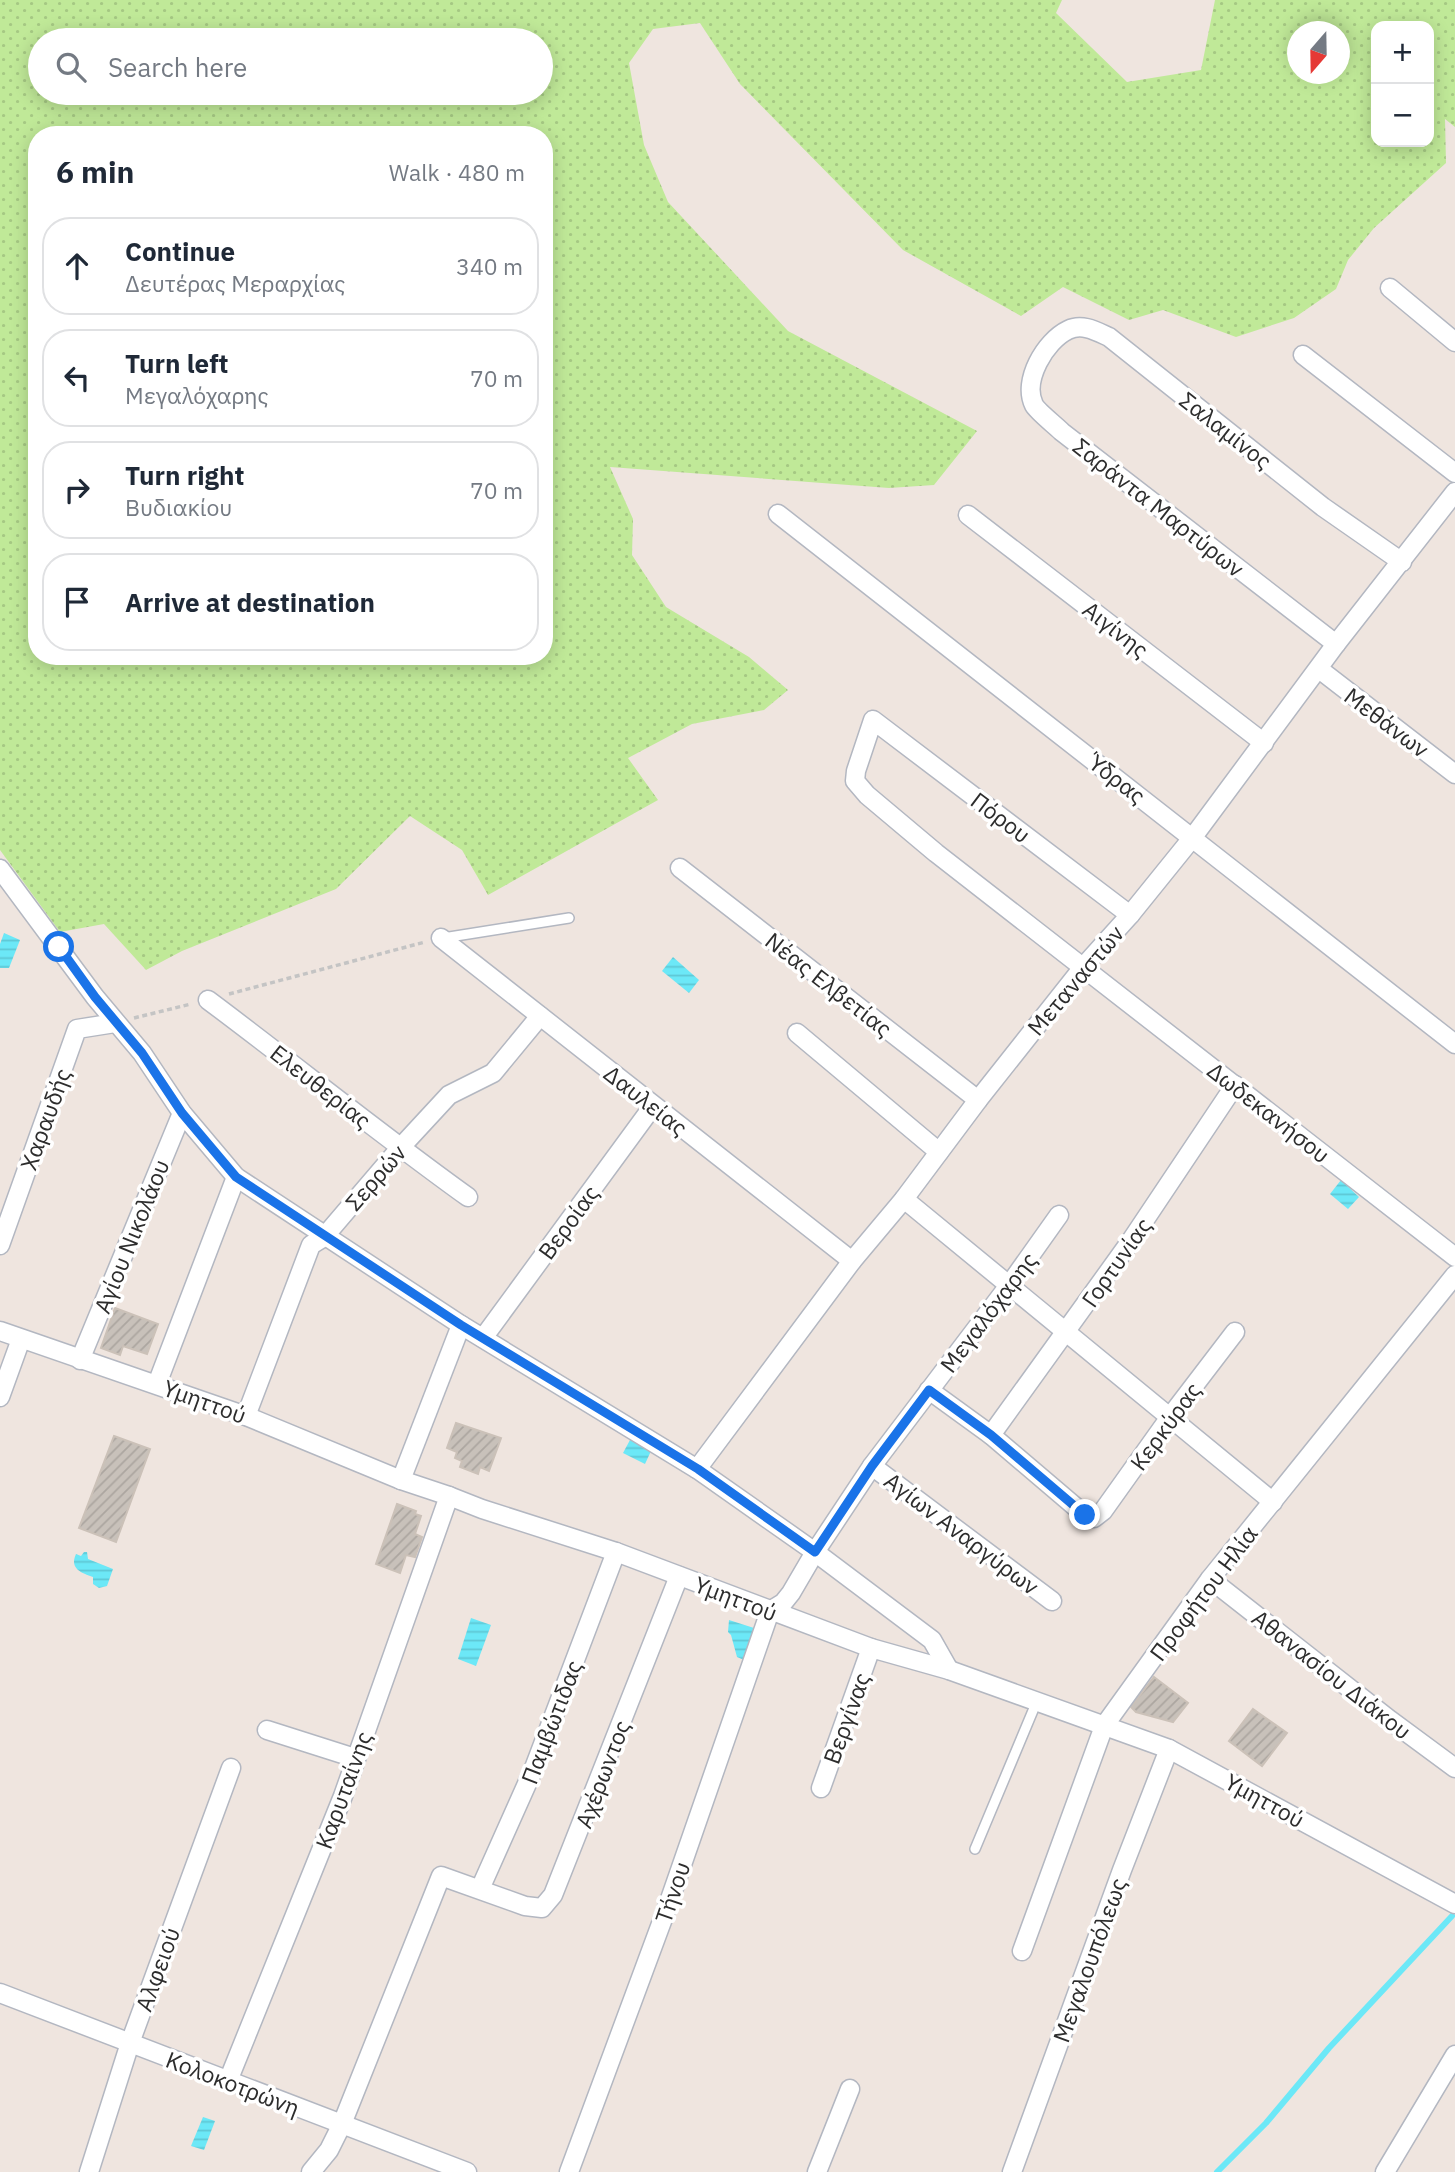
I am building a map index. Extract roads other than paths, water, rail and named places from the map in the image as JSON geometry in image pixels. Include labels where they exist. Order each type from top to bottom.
[{"type":"street","points":[[1390,288],[1455,342]]},
{"type":"street","name":"Σαλαμίνος","points":[[1047,347],[1068,330],[1089,327],[1109,337],[1323,507],[1402,562]]},
{"type":"street","name":"Σαράντα Μαρτύρων","points":[[1047,347],[1031,381],[1034,405],[1062,432],[1336,644]]},
{"type":"street","points":[[1303,355],[1455,473]]},
{"type":"street","name":"Μεταναστών","points":[[698,1469],[852,1261],[904,1199],[1084,966],[1130,915],[1193,837],[1336,644],[1455,492]]},
{"type":"street","name":"Ύδρας","points":[[778,514],[1455,1044]]},
{"type":"street","name":"Αιγίνης","points":[[968,515],[1264,743]]},
{"type":"street","name":"Μεθάνων","points":[[1319,670],[1455,774]]},
{"type":"street","name":"Πόρου","points":[[873,720],[1130,915]]},
{"type":"street","name":"Δωδεκανήσου","points":[[873,720],[855,781],[867,795],[936,853],[1455,1257]]},
{"type":"street","name":"Νέας Ελβετίας","points":[[680,868],[978,1100]]},
{"type":"street","points":[[0,869],[115,1023],[142,1053],[182,1113],[236,1177],[461,1325],[698,1469],[932,1640],[949,1670]]},
{"type":"street","name":"Δαυλείας","points":[[441,938],[852,1261]]},
{"type":"street","name":"Ελευθερίας","points":[[208,1000],[468,1197]]},
{"type":"street","name":"Σερρών","points":[[246,1416],[311,1245],[324,1237],[449,1095],[493,1073],[540,1016]]},
{"type":"street","name":"Χαραυδής","points":[[0,1245],[77,1029],[115,1023]]},
{"type":"street","points":[[797,1033],[939,1152]]},
{"type":"street","name":"Γορτυνίας","points":[[991,1435],[1130,1242],[1235,1085]]},
{"type":"street","name":"Βεροίας","points":[[483,1338],[653,1106]]},
{"type":"street","name":"Αγίου Νικολάου","points":[[80,1360],[182,1113]]},
{"type":"street","points":[[156,1384],[236,1177]]},
{"type":"street","points":[[904,1199],[1273,1502]]},
{"type":"street","name":"Μεγαλόχαρης","points":[[770,1611],[783,1603],[791,1593],[872,1466],[1059,1215]]},
{"type":"street","name":"Προφήτου Ηλία","points":[[1022,1951],[1104,1726],[1210,1579],[1455,1275]]},
{"type":"street","points":[[401,1480],[461,1325]]},
{"type":"street","name":"Υμηττού","points":[[0,1331],[246,1416],[401,1480],[482,1509],[616,1552],[871,1648],[949,1670],[1169,1749],[1455,1904]]},
{"type":"street","name":"Κερκύρας","points":[[991,1435],[1085,1515],[1094,1518],[1103,1511],[1235,1332]]},
{"type":"street","points":[[0,1397],[21,1339]]},
{"type":"street","points":[[929,1390],[991,1435]]},
{"type":"street","name":"Αγίων Αναργύρων","points":[[872,1466],[1052,1601]]},
{"type":"street","name":"Καρυταίνης","points":[[228,2081],[343,1796],[449,1496]]},
{"type":"street","name":"Παμβώτιδας","points":[[480,1889],[534,1768],[616,1552]]},
{"type":"street","name":"Αχέρωντος","points":[[480,1889],[525,1906],[542,1908],[553,1895],[678,1576]]},
{"type":"street","name":"Αθανασίου Διάκου","points":[[1210,1579],[1455,1768]]},
{"type":"street","name":"Τήνου","points":[[569,2172],[668,1905],[770,1611]]},
{"type":"street","name":"Βεργίνας","points":[[821,1788],[871,1648]]},
{"type":"street","points":[[267,1730],[355,1758]]},
{"type":"street","name":"Μεγαλουπόλεως","points":[[1012,2172],[1169,1749]]},
{"type":"street","name":"Αλφειού","points":[[89,2172],[130,2043],[231,1768]]},
{"type":"street","points":[[311,2172],[329,2150],[342,2124],[441,1876],[480,1889]]},
{"type":"street","name":"Κολοκοτρώνη","points":[[0,1993],[467,2172]]},
{"type":"street","points":[[1385,2172],[1455,2054]]},
{"type":"street","points":[[817,2172],[850,2089]]},
{"type":"lane","points":[[441,938],[569,918]]},
{"type":"lane","points":[[975,1849],[1037,1701]]},
{"type":"water","points":[[4,933],[20,940],[9,968],[0,968],[0,944]]},
{"type":"water","points":[[673,957],[699,980],[689,993],[662,971]]},
{"type":"water","points":[[1341,1180],[1359,1197],[1348,1209],[1330,1194]]},
{"type":"water","points":[[630,1440],[651,1451],[645,1464],[623,1453]]},
{"type":"water","points":[[87,1552],[88,1559],[113,1569],[107,1586],[99,1588],[93,1584],[93,1577],[75,1567],[76,1554],[81,1556]]},
{"type":"water","points":[[471,1618],[491,1625],[476,1666],[458,1659]]},
{"type":"water","points":[[729,1620],[754,1628],[744,1660],[737,1657],[728,1632]]},
{"type":"water","points":[[203,2117],[215,2121],[204,2150],[191,2146]]},
{"type":"waterway","points":[[1217,2172],[1266,2123],[1329,2048],[1452,1916]]}]
